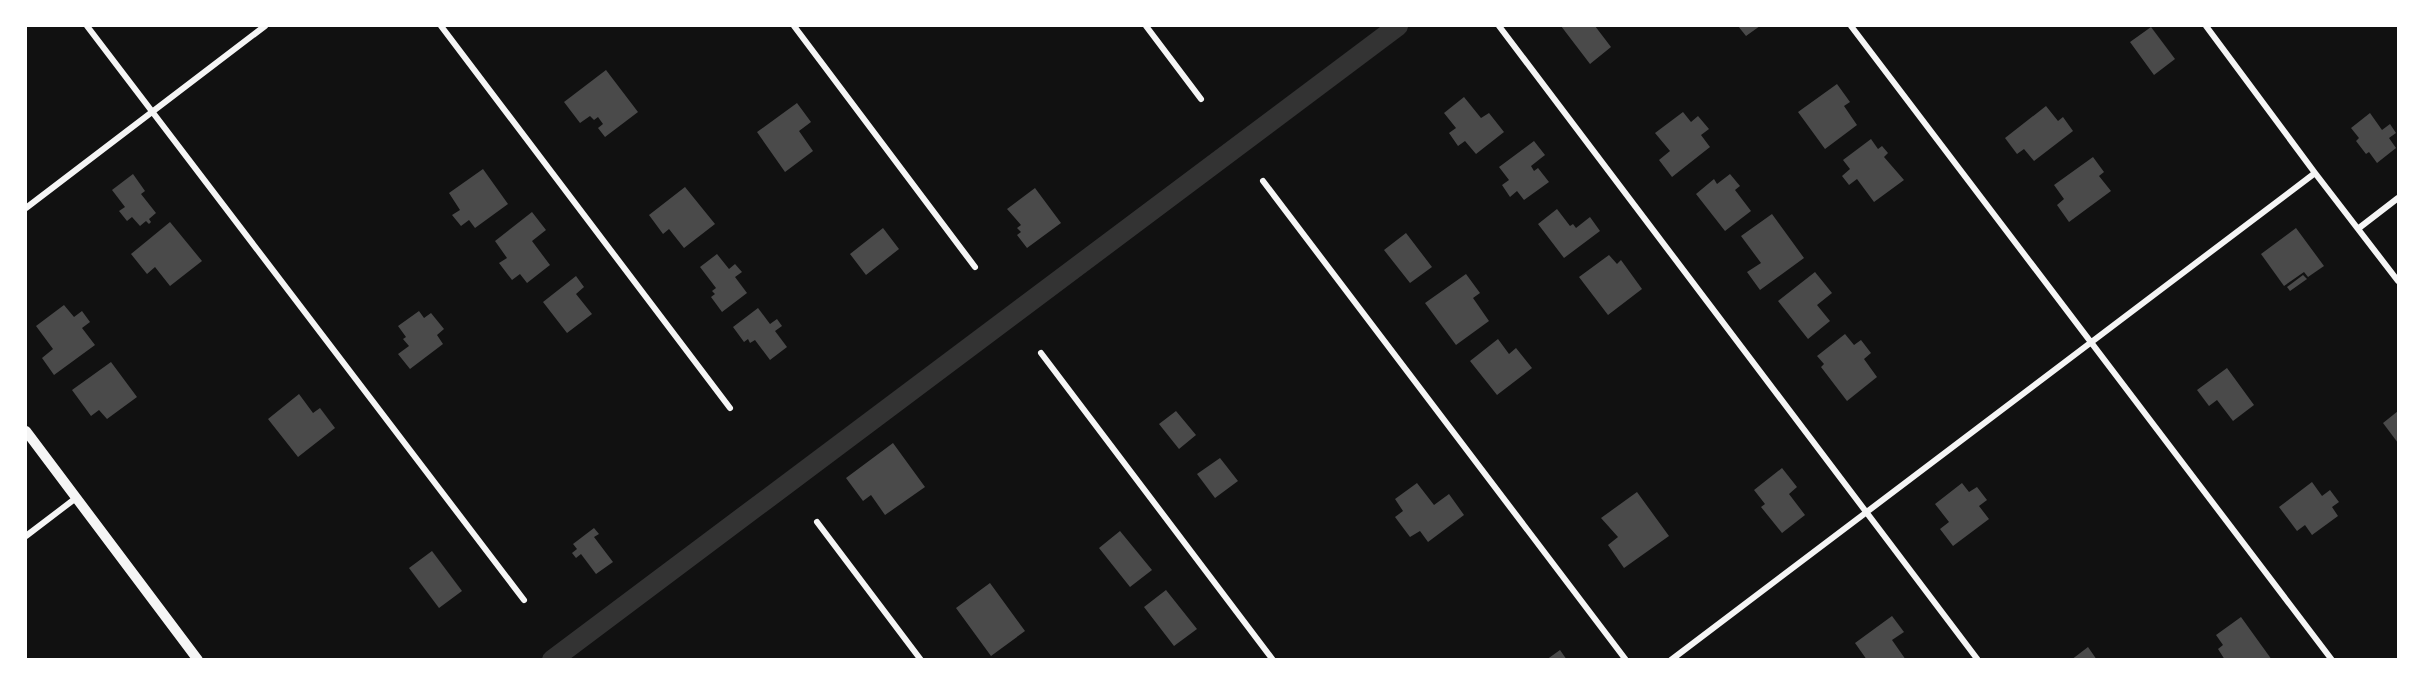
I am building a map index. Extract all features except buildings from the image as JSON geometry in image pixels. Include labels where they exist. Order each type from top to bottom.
[{"type":"street","points":[[87,26],[524,600]]},
{"type":"street","points":[[26,208],[266,26]]},
{"type":"street","points":[[441,26],[730,408]]},
{"type":"street","points":[[794,26],[975,267]]},
{"type":"street","points":[[1146,26],[1201,99]]},
{"type":"street","points":[[1499,26],[1978,660]]},
{"type":"street","points":[[1851,26],[2331,660]]},
{"type":"street","points":[[2206,26],[2398,281]]},
{"type":"street","points":[[1671,660],[2315,173]]},
{"type":"street","points":[[1263,181],[1626,660]]},
{"type":"street","points":[[2359,228],[2398,198]]},
{"type":"street","points":[[1041,353],[1273,660]]},
{"type":"street","points":[[26,432],[198,660]]},
{"type":"street","points":[[26,536],[76,498]]},
{"type":"street","points":[[817,522],[921,660]]},
{"type":"waterway","points":[[552,660],[1398,26]]}]
